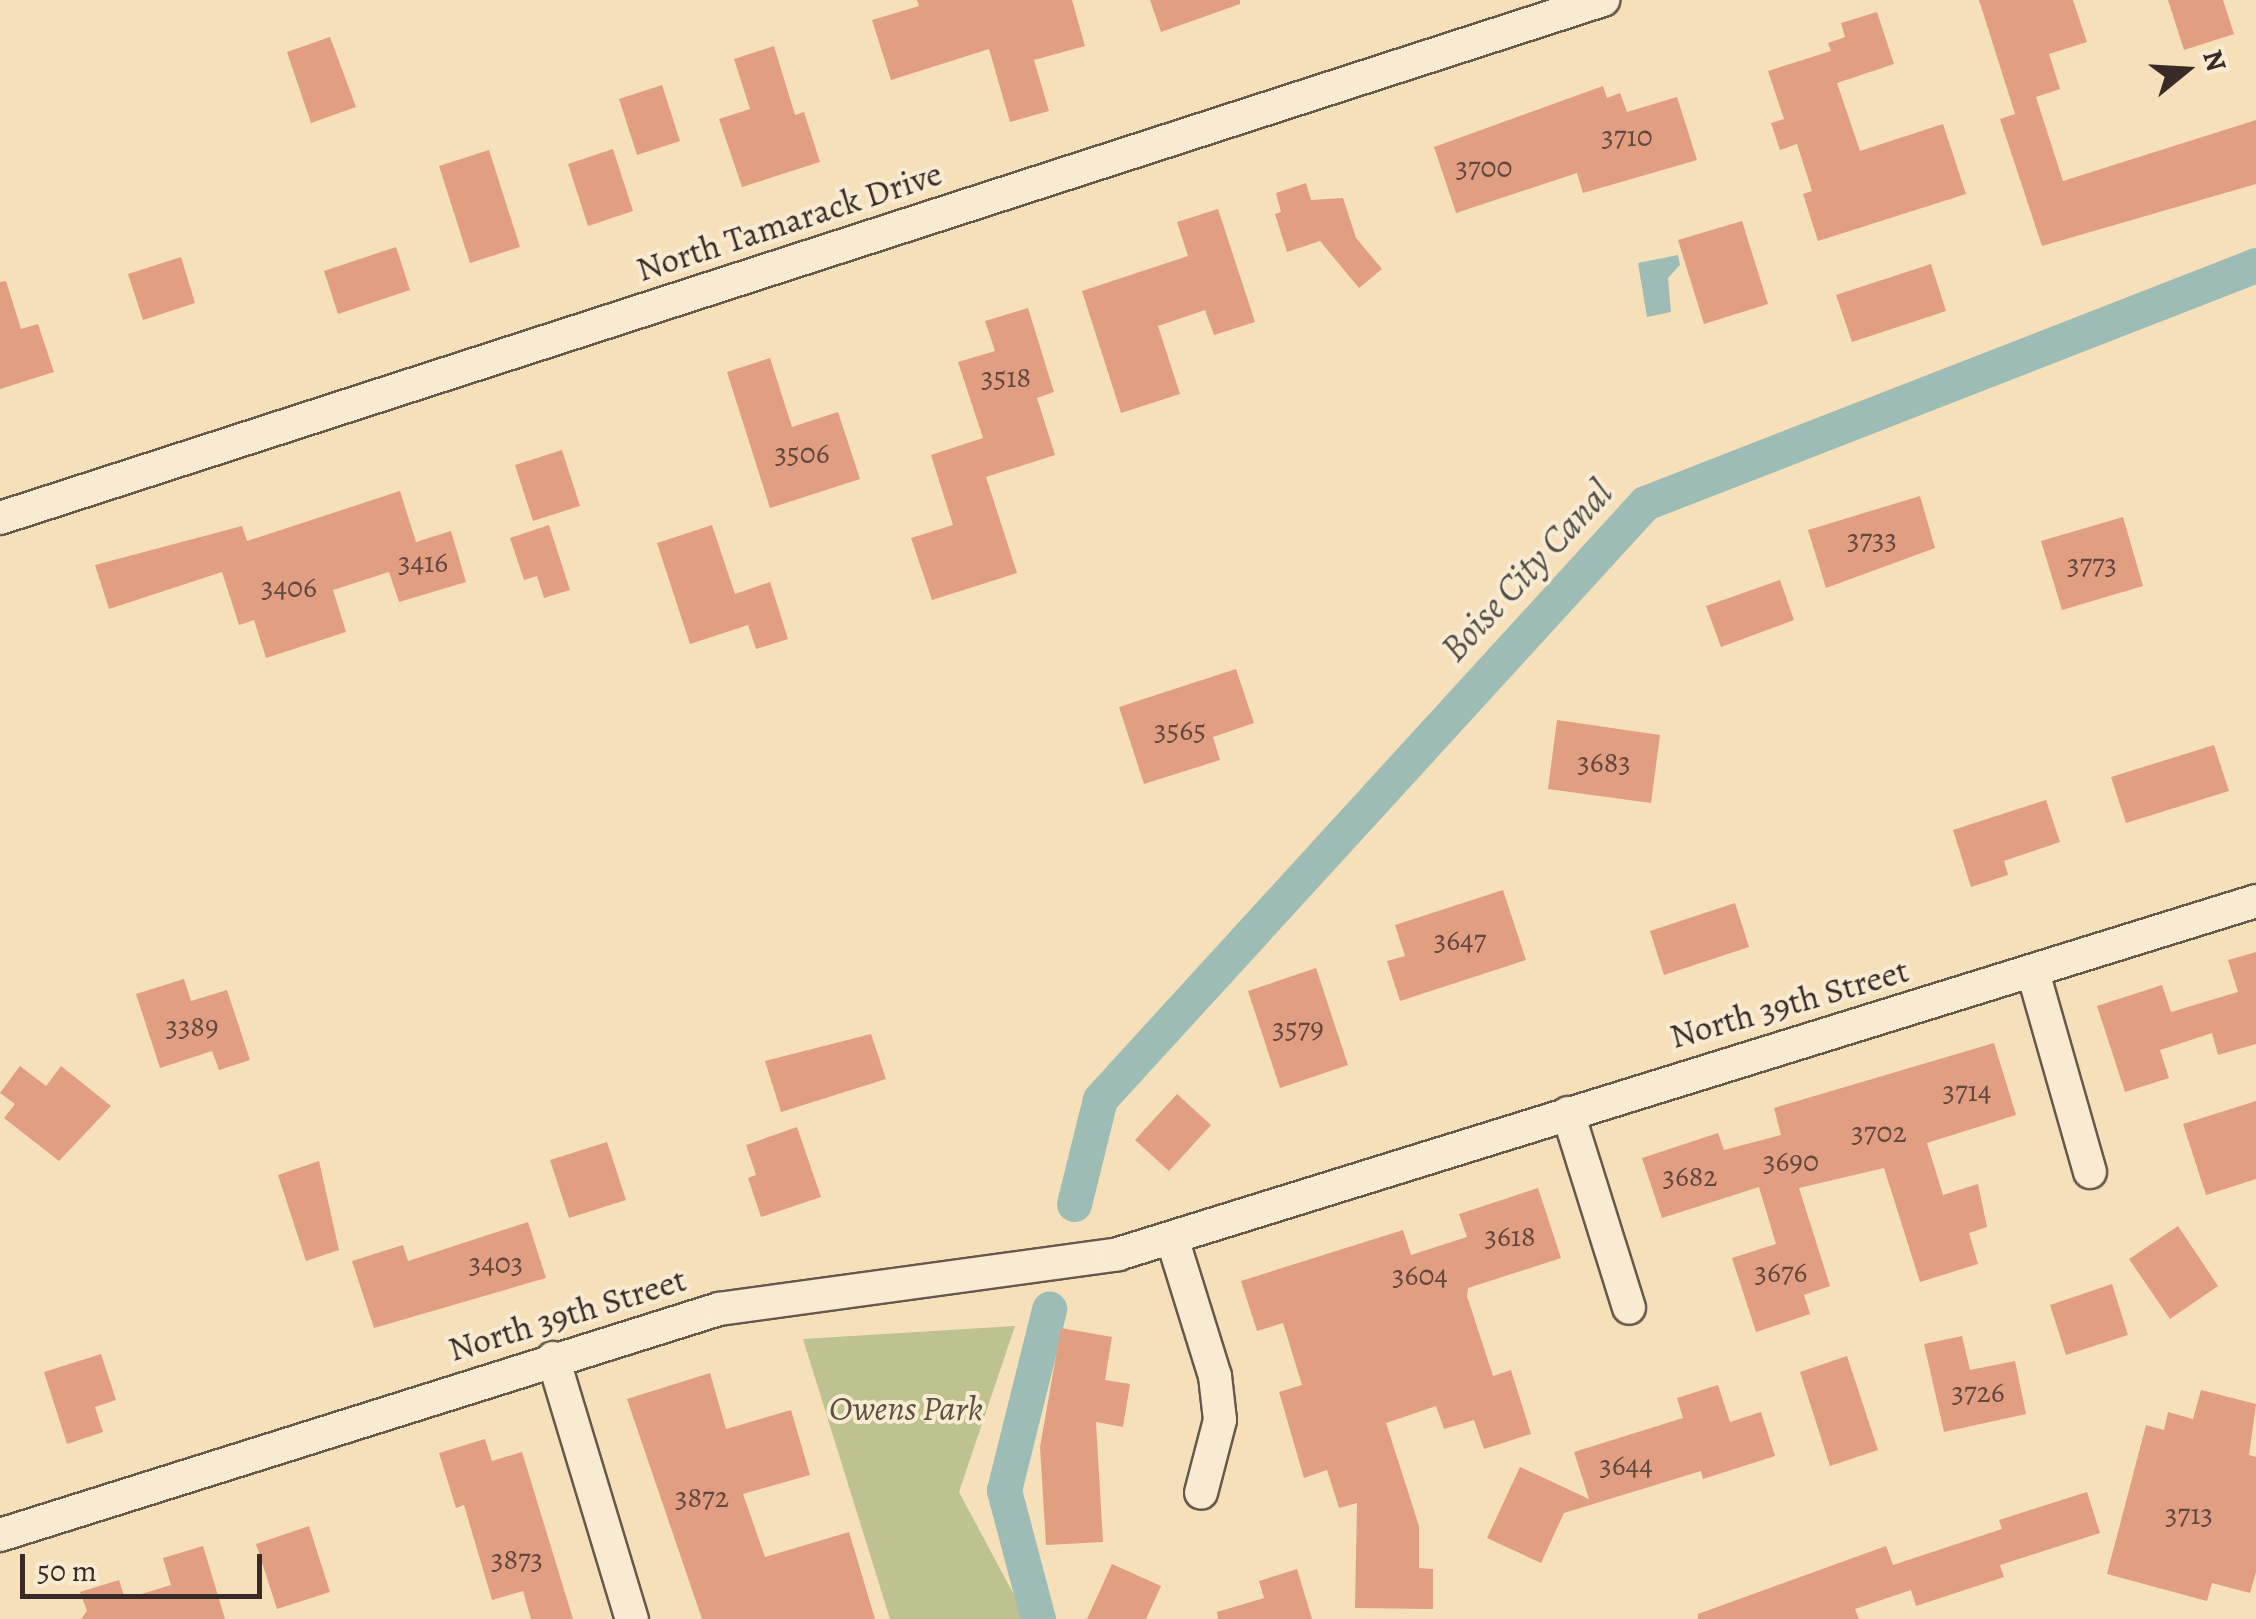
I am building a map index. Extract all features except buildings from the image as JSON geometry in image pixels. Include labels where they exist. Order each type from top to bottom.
[{"type":"street","name":"North Tamarack Drive","points":[[0,518],[1603,0]]},
{"type":"street","name":"North 39th Street","points":[[0,1535],[553,1358],[719,1310],[1037,1268],[1172,1238],[2256,901]]},
{"type":"street","points":[[2033,972],[2090,1172]]},
{"type":"street","points":[[1568,1113],[1629,1308]]},
{"type":"street","points":[[1172,1238],[1217,1390],[1220,1420],[1200,1493]]},
{"type":"street","points":[[553,1358],[632,1619]]},
{"type":"green space","name":"Owens Park","points":[[1015,1326],[959,1492],[1027,1619],[890,1619],[803,1339]]},
{"type":"water","points":[[1678,255],[1680,265],[1668,278],[1671,312],[1647,317],[1638,263]]},
{"type":"waterway","name":"Boise City Canal","points":[[1074,1204],[1100,1099],[1645,503],[2256,265]]},
{"type":"waterway","name":"Boise City Canal","points":[[1038,1619],[1004,1490],[1049,1309]]}]
